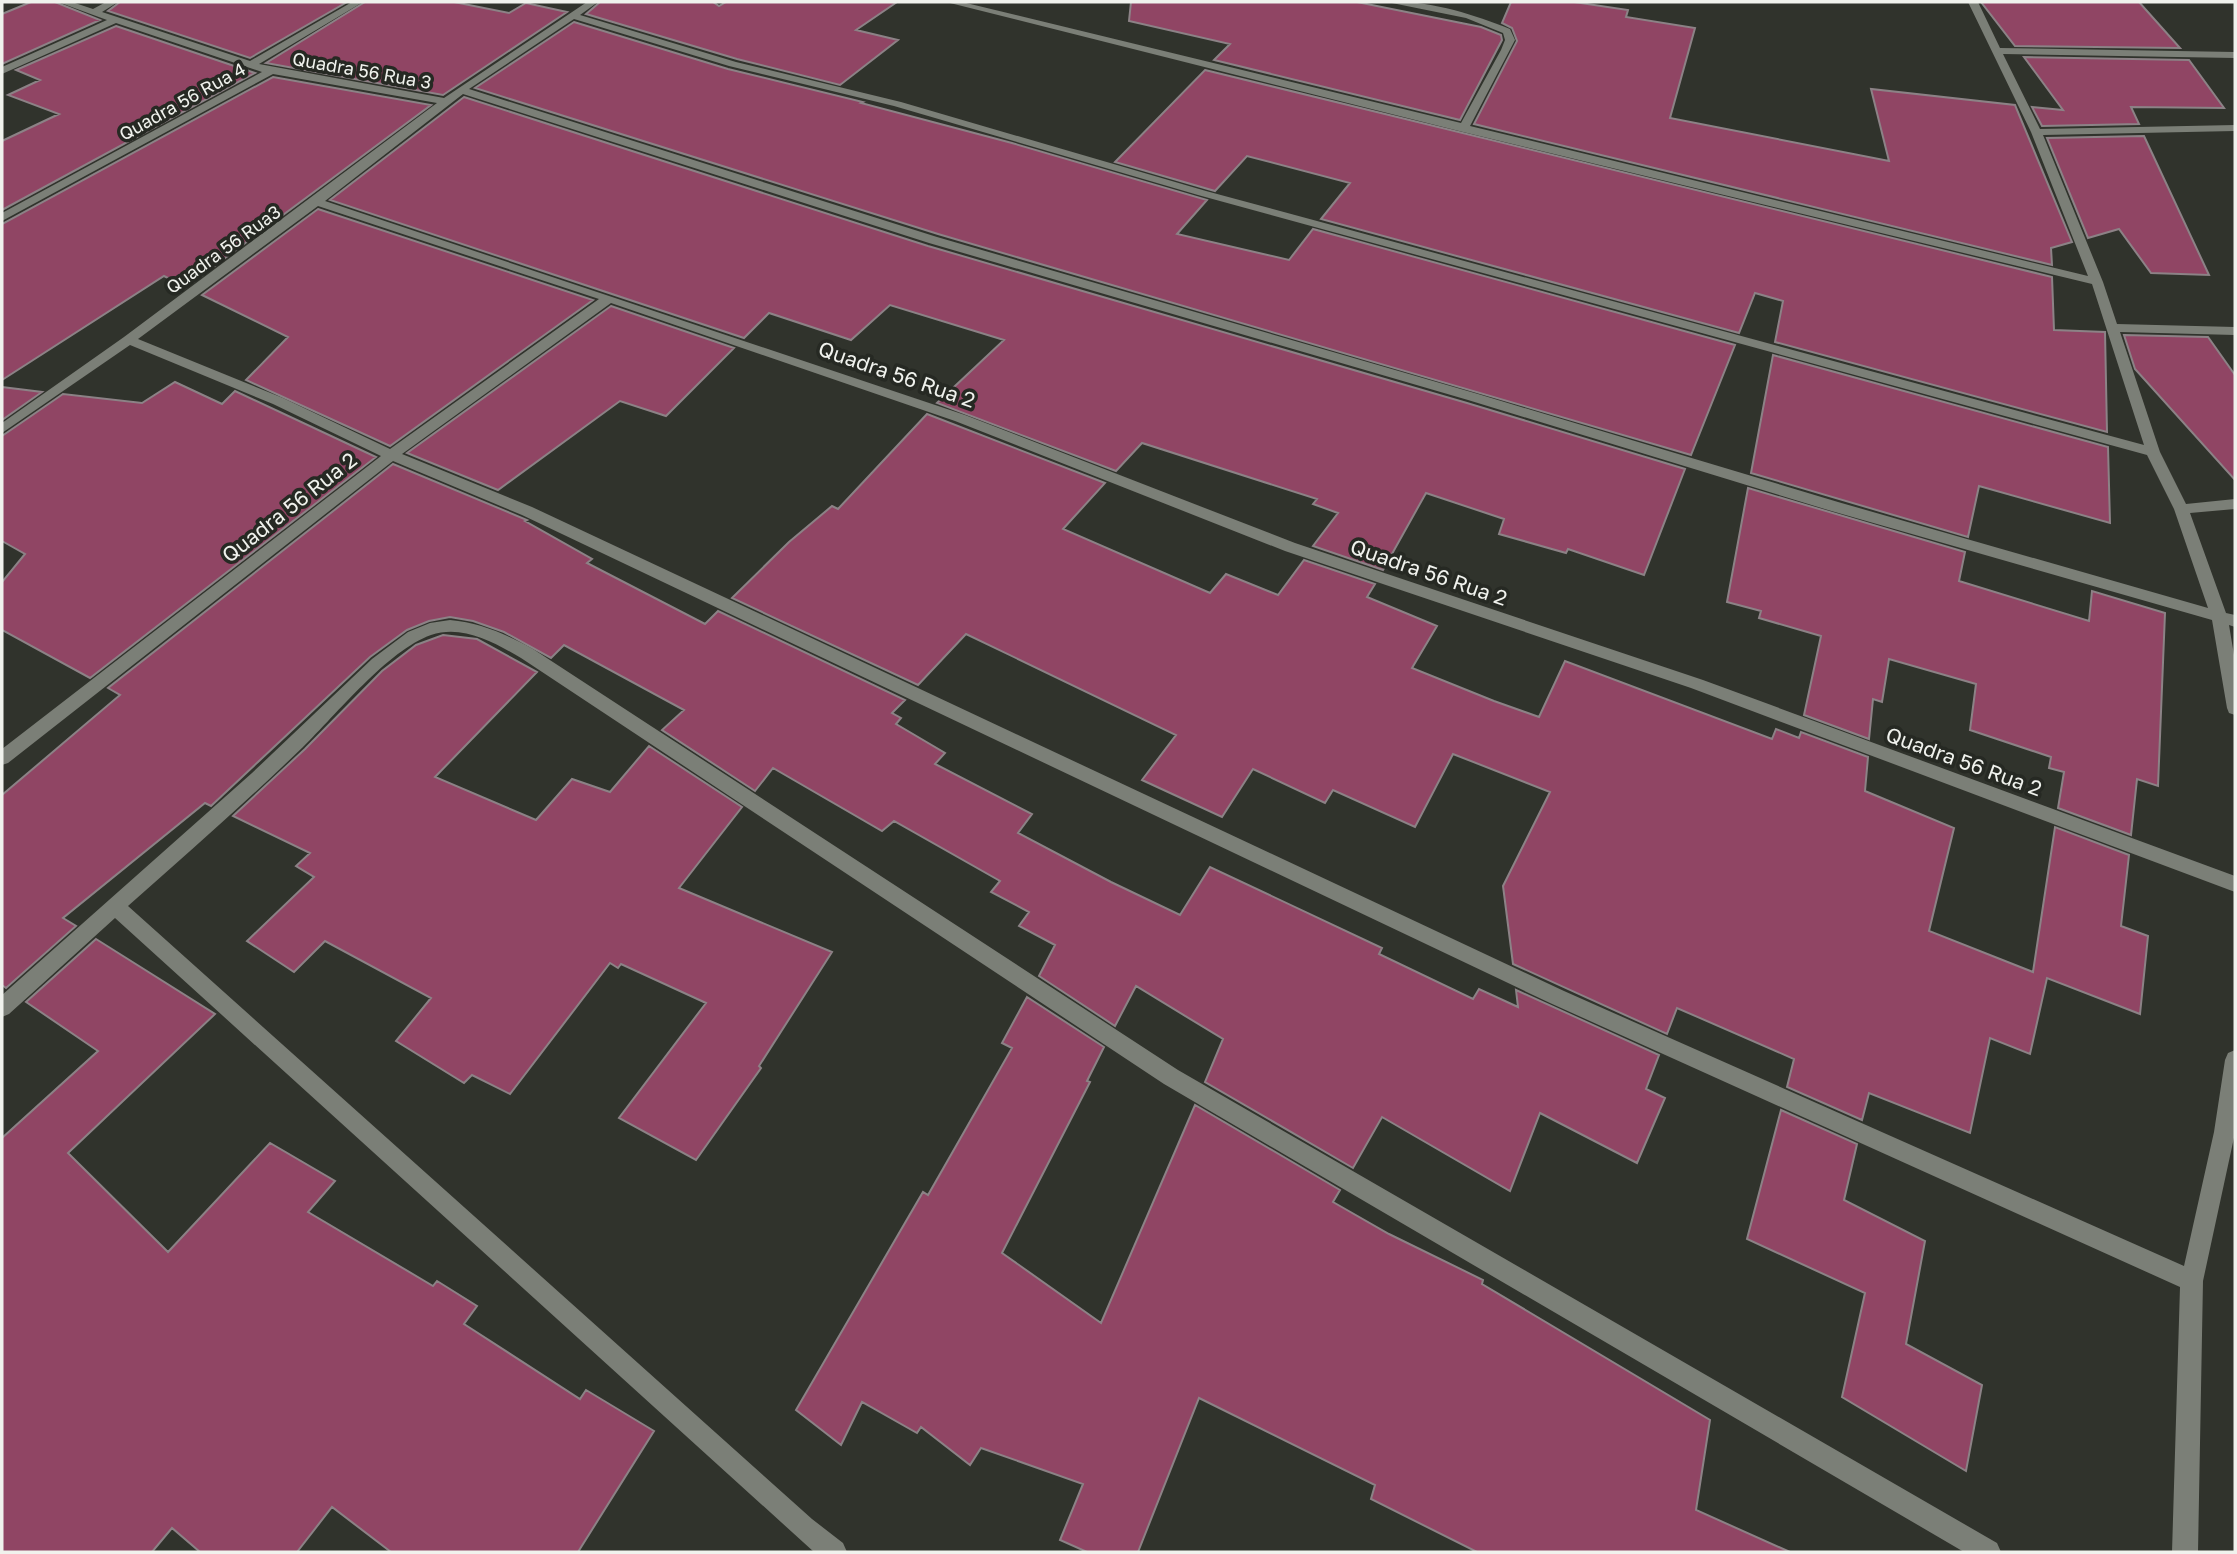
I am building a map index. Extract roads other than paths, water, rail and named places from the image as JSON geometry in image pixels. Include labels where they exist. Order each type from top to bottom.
[{"type":"street","name":"Quadra 56 Rua 4","points":[[62,2],[271,71]]},
{"type":"street","points":[[94,12],[113,2]]},
{"type":"street","points":[[250,65],[358,2]]},
{"type":"street","name":"Quadra 56 Rua3","points":[[2,429],[130,340],[461,90],[593,2]]},
{"type":"street","points":[[951,2],[2097,282]]},
{"type":"street","points":[[1392,2],[1468,16],[1507,31],[1510,40],[1506,50],[1463,128]]},
{"type":"street","points":[[1973,2],[2036,132],[2097,282],[2153,452],[2181,509],[2227,620],[2235,708]]},
{"type":"street","points":[[574,16],[733,64],[897,104],[1202,193],[2153,452]]},
{"type":"street","points":[[2,71],[115,20]]},
{"type":"street","points":[[1996,51],[2235,55]]},
{"type":"street","name":"Quadra 56 Rua 4","points":[[2,218],[271,71]]},
{"type":"street","name":"Quadra 56 Rua 3","points":[[271,71],[447,102]]},
{"type":"street","points":[[461,90],[933,240],[2227,620]]},
{"type":"street","points":[[2036,132],[2235,128]]},
{"type":"street","name":"Quadra 56 Rua 2","points":[[316,202],[610,298],[960,418],[1290,547],[1697,684],[2235,884]]},
{"type":"street","name":"Quadra 56 Rua 2","points":[[2,758],[391,454],[610,298]]},
{"type":"street","points":[[2113,328],[2235,331]]},
{"type":"street","points":[[130,340],[278,401],[391,454],[527,510],[1063,766],[1544,991],[2192,1281]]},
{"type":"street","points":[[2181,509],[2235,504]]},
{"type":"street","points":[[2,1008],[403,643],[430,629],[469,628],[496,637],[579,687],[1171,1077],[1988,1552]]},
{"type":"street","points":[[115,906],[803,1528],[834,1552]]},
{"type":"street","points":[[2185,1552],[2192,1281],[2230,1134],[2235,1060]]}]
